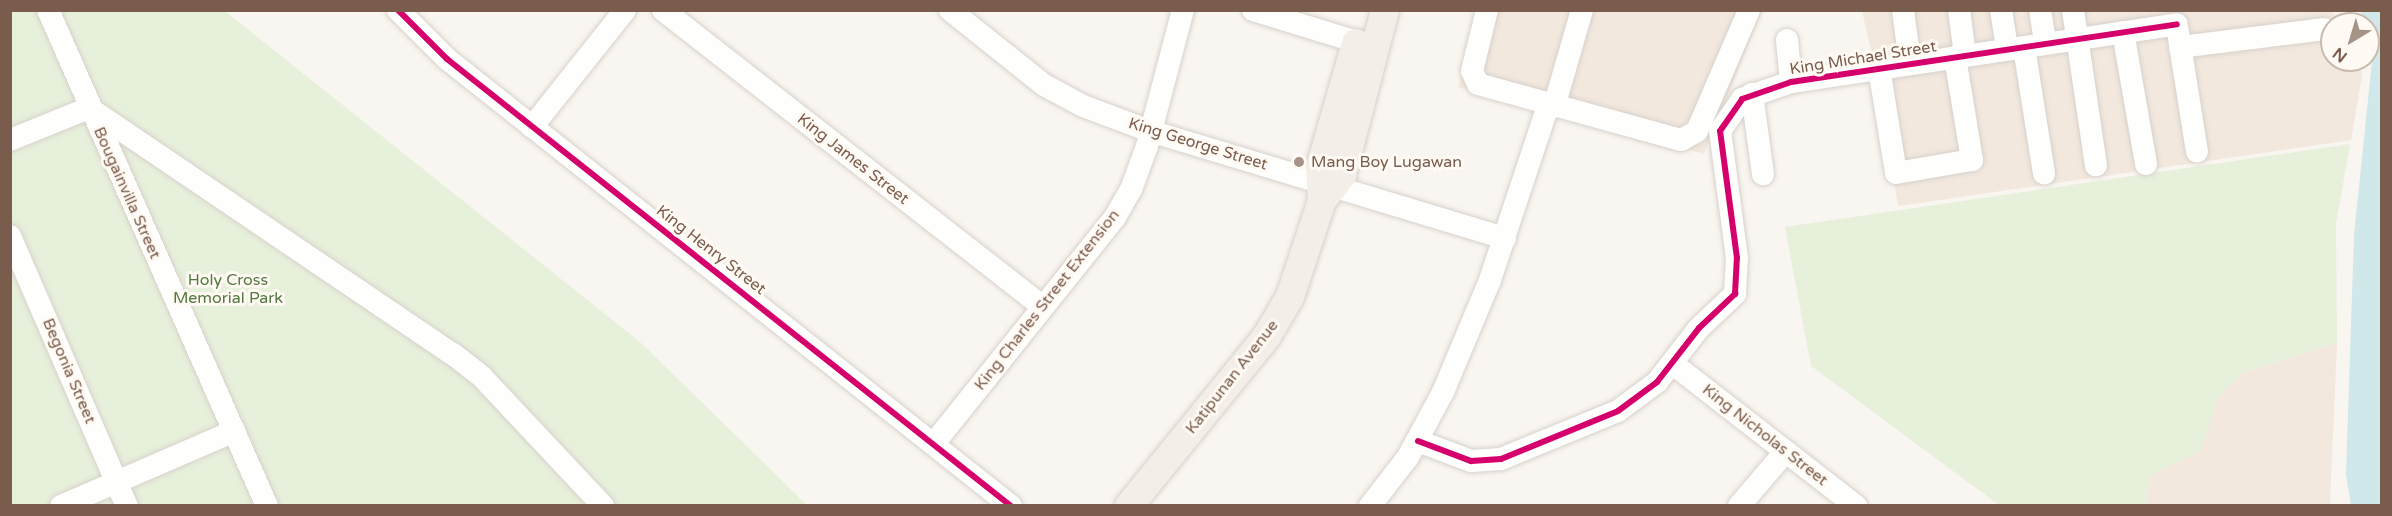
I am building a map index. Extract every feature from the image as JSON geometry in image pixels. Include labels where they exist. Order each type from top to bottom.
[{"type":"main road","name":"Katipunan Avenue","points":[[1326,188],[1320,168],[1366,10]]},
{"type":"main road","name":"Katipunan Avenue","points":[[1129,506],[1273,327],[1299,274],[1326,188],[1342,175],[1384,10]]},
{"type":"street","name":"Bougainvilla Street","points":[[48,10],[89,108],[267,506]]},
{"type":"street","name":"King Henry Street","points":[[398,10],[447,59],[935,442],[1011,506]]},
{"type":"street","points":[[532,127],[625,10]]},
{"type":"street","name":"King James Street","points":[[663,10],[1043,307]]},
{"type":"street","name":"King George Street","points":[[950,10],[1044,85],[1083,106],[1326,188],[1505,238]]},
{"type":"street","name":"King Charles Street Extension","points":[[935,442],[1115,217],[1132,187],[1183,10]]},
{"type":"street","points":[[1253,10],[1357,42]]},
{"type":"street","points":[[1487,10],[1473,77],[1484,88],[1688,139],[1697,131],[1749,10]]},
{"type":"street","points":[[1370,506],[1419,441],[1443,392],[1505,238],[1582,10]]},
{"type":"street","points":[[1903,10],[1910,63]]},
{"type":"street","points":[[1880,68],[1896,173],[1972,160],[1960,56],[1959,10]]},
{"type":"street","points":[[2001,10],[2025,46],[2044,173]]},
{"type":"street","points":[[2025,46],[2040,10]]},
{"type":"street","points":[[2073,10],[2096,165]]},
{"type":"street","points":[[2176,17],[2196,152]]},
{"type":"street","name":"King Michael Street","points":[[1419,441],[1471,461],[1501,459],[1618,411],[1639,398],[1673,364],[1700,328],[1735,294],[1737,258],[1720,131],[1729,113],[1752,94],[1791,82],[2123,32],[2176,17]]},
{"type":"street","points":[[2180,47],[2320,30]]},
{"type":"street","points":[[2123,32],[2146,164]]},
{"type":"street","points":[[1787,40],[1791,82]]},
{"type":"street","points":[[1752,94],[1762,174]]},
{"type":"street","points":[[10,141],[89,108],[453,354],[482,378],[603,506]]},
{"type":"street","name":"Begonia Street","points":[[10,236],[127,506]]},
{"type":"street","name":"King Nicholas Street","points":[[1673,364],[1856,506]]},
{"type":"street","points":[[61,506],[234,431]]},
{"type":"street","points":[[1739,506],[1786,451]]},
{"type":"shaded area","points":[[1479,11],[1762,11],[1704,154],[1458,87]]},
{"type":"shaded area","points":[[1862,11],[2332,11],[2320,12],[2320,72],[2362,72],[2362,76],[2351,140],[1898,206],[1877,77]]},
{"type":"shaded area","points":[[2337,343],[2330,505],[2146,506],[2150,475],[2200,451],[2219,396],[2244,372]]},
{"type":"green space","name":"Holy Cross Memorial Park","points":[[10,11],[225,11],[640,342],[807,505],[11,505]]},
{"type":"green space","points":[[2350,144],[2336,224],[2337,343],[2244,372],[2219,396],[2201,451],[2150,475],[2146,505],[1999,505],[1811,366],[1785,227]]},
{"type":"water","points":[[2382,11],[2381,506],[2351,505],[2346,475],[2354,235],[2371,72],[2380,72],[2380,12],[2361,12]]},
{"type":"cycle path","points":[[398,10],[447,59],[1011,506]]},
{"type":"cycle path","points":[[1418,441],[1471,461],[1501,459],[1618,411],[1657,382],[1699,328],[1735,294],[1737,258],[1720,131],[1742,99],[1791,82],[2177,24]]},
{"type":"place","name":"Mang Boy Lugawan","points":[[1299,162]]}]
